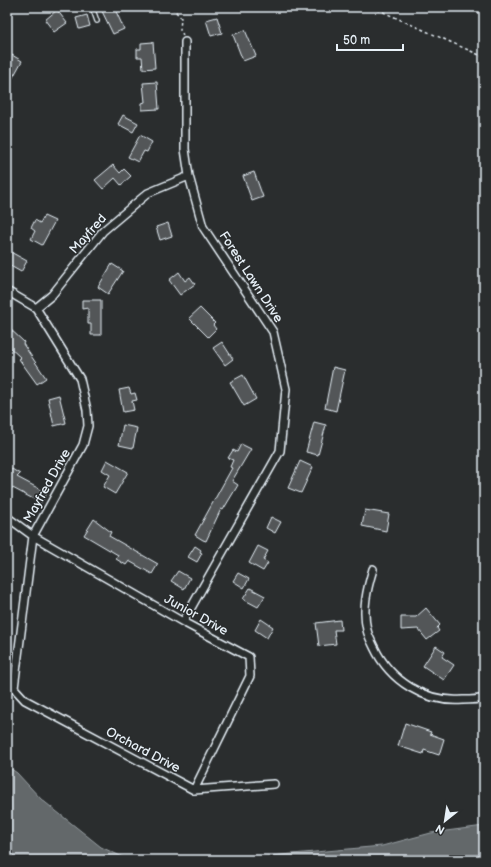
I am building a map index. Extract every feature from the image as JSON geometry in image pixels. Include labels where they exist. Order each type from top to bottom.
[{"type":"street","name":"Forest Lawn Drive","points":[[183,622],[280,451],[286,389],[273,332],[203,227],[189,176],[185,149],[185,42]]},
{"type":"street","name":"Mayfred","points":[[36,308],[52,295],[104,231],[148,193],[189,176]]},
{"type":"street","points":[[7,291],[36,308]]},
{"type":"street","name":"Mayfred Drive","points":[[14,688],[33,536],[83,445],[88,426],[87,410],[80,379],[36,308]]},
{"type":"street","name":"Junior Drive","points":[[7,517],[33,536],[183,622],[249,657],[250,676],[194,790]]},
{"type":"street","points":[[374,569],[367,588],[365,614],[367,631],[385,666],[399,680],[419,693],[448,701],[484,698]]},
{"type":"street","points":[[7,685],[14,688]]},
{"type":"street","name":"Orchard Drive","points":[[14,688],[25,700],[194,790]]},
{"type":"street","points":[[194,790],[274,784]]},
{"type":"lane","points":[[92,7],[97,21]]},
{"type":"path","points":[[172,7],[181,18],[180,30],[185,42]]},
{"type":"path","points":[[372,7],[484,57]]},
{"type":"shaded area","points":[[7,766],[17,773],[41,799],[101,847],[129,860],[7,860]]},
{"type":"shaded area","points":[[484,826],[484,860],[246,860],[270,856],[382,846],[431,833]]},
{"type":"building","points":[[100,7],[114,7],[124,29],[113,34]]},
{"type":"building","points":[[57,10],[67,23],[54,32],[45,20]]},
{"type":"building","points":[[87,15],[90,26],[79,29],[76,18]]},
{"type":"building","points":[[217,17],[222,33],[211,36],[206,20]]},
{"type":"building","points":[[245,30],[256,56],[243,61],[233,35]]},
{"type":"building","points":[[153,42],[155,68],[143,69],[142,57],[137,57],[137,49],[141,49],[141,43]]},
{"type":"building","points":[[12,55],[22,61],[7,88],[7,63]]},
{"type":"building","points":[[157,82],[159,109],[142,110],[142,103],[145,102],[143,83]]},
{"type":"building","points":[[123,115],[138,123],[133,132],[118,124]]},
{"type":"building","points":[[140,135],[152,142],[147,152],[144,151],[138,162],[128,157]]},
{"type":"building","points":[[113,165],[120,173],[124,169],[131,176],[121,185],[115,178],[103,189],[95,180]]},
{"type":"building","points":[[254,172],[263,197],[252,201],[243,176]]},
{"type":"building","points":[[44,216],[55,221],[42,245],[31,239],[35,231],[31,228],[35,220],[40,223]]},
{"type":"building","points":[[168,223],[172,236],[160,240],[156,227]]},
{"type":"building","points":[[7,250],[27,261],[21,272],[7,264]]},
{"type":"building","points":[[112,264],[123,271],[108,294],[98,287]]},
{"type":"building","points":[[179,272],[185,281],[190,277],[195,284],[180,295],[169,280]]},
{"type":"building","points":[[82,300],[101,300],[101,335],[91,335],[91,324],[88,324],[88,308],[82,309]]},
{"type":"building","points":[[200,308],[215,323],[213,325],[216,329],[208,337],[189,318]]},
{"type":"building","points":[[7,326],[24,342],[23,344],[46,378],[37,384],[19,359],[21,358],[7,345]]},
{"type":"building","points":[[222,342],[233,359],[225,365],[213,348]]},
{"type":"building","points":[[333,367],[345,370],[336,411],[325,408]]},
{"type":"building","points":[[243,375],[256,399],[244,406],[230,382]]},
{"type":"building","points":[[129,388],[131,394],[135,393],[137,400],[132,401],[134,410],[123,412],[119,390]]},
{"type":"building","points":[[59,395],[66,423],[54,426],[48,398]]},
{"type":"building","points":[[314,422],[326,425],[318,455],[306,452]]},
{"type":"building","points":[[123,425],[137,428],[133,448],[119,445]]},
{"type":"building","points":[[241,444],[251,449],[232,481],[238,485],[223,510],[221,509],[206,541],[203,540],[195,535],[232,468],[230,467],[233,460],[228,458],[233,450],[237,452]]},
{"type":"building","points":[[107,460],[128,472],[115,494],[103,487],[110,475],[102,470]]},
{"type":"building","points":[[300,461],[313,467],[301,493],[288,488]]},
{"type":"building","points":[[7,466],[20,474],[17,477],[47,493],[41,503],[7,485]]},
{"type":"building","points":[[365,510],[389,514],[386,531],[362,526]]},
{"type":"building","points":[[271,517],[281,522],[275,533],[266,528]]},
{"type":"building","points":[[94,519],[111,532],[109,536],[158,564],[152,574],[129,561],[126,565],[116,559],[118,555],[84,535]]},
{"type":"building","points":[[195,546],[201,550],[200,552],[202,553],[197,562],[188,557]]},
{"type":"building","points":[[258,546],[268,551],[263,560],[268,563],[263,571],[249,563]]},
{"type":"building","points":[[178,571],[190,578],[184,589],[171,581]]},
{"type":"building","points":[[238,573],[249,579],[244,588],[233,581]]},
{"type":"building","points":[[250,588],[265,596],[258,607],[243,599]]},
{"type":"building","points":[[426,608],[440,625],[437,628],[439,631],[427,640],[418,629],[401,630],[401,617],[416,617]]},
{"type":"building","points":[[261,619],[273,627],[267,638],[255,630]]},
{"type":"building","points":[[340,620],[341,630],[334,630],[336,644],[319,646],[316,623]]},
{"type":"building","points":[[436,646],[445,652],[442,657],[454,665],[444,680],[423,666]]},
{"type":"building","points":[[405,723],[431,732],[430,734],[444,739],[439,755],[424,750],[423,754],[398,746]]}]
